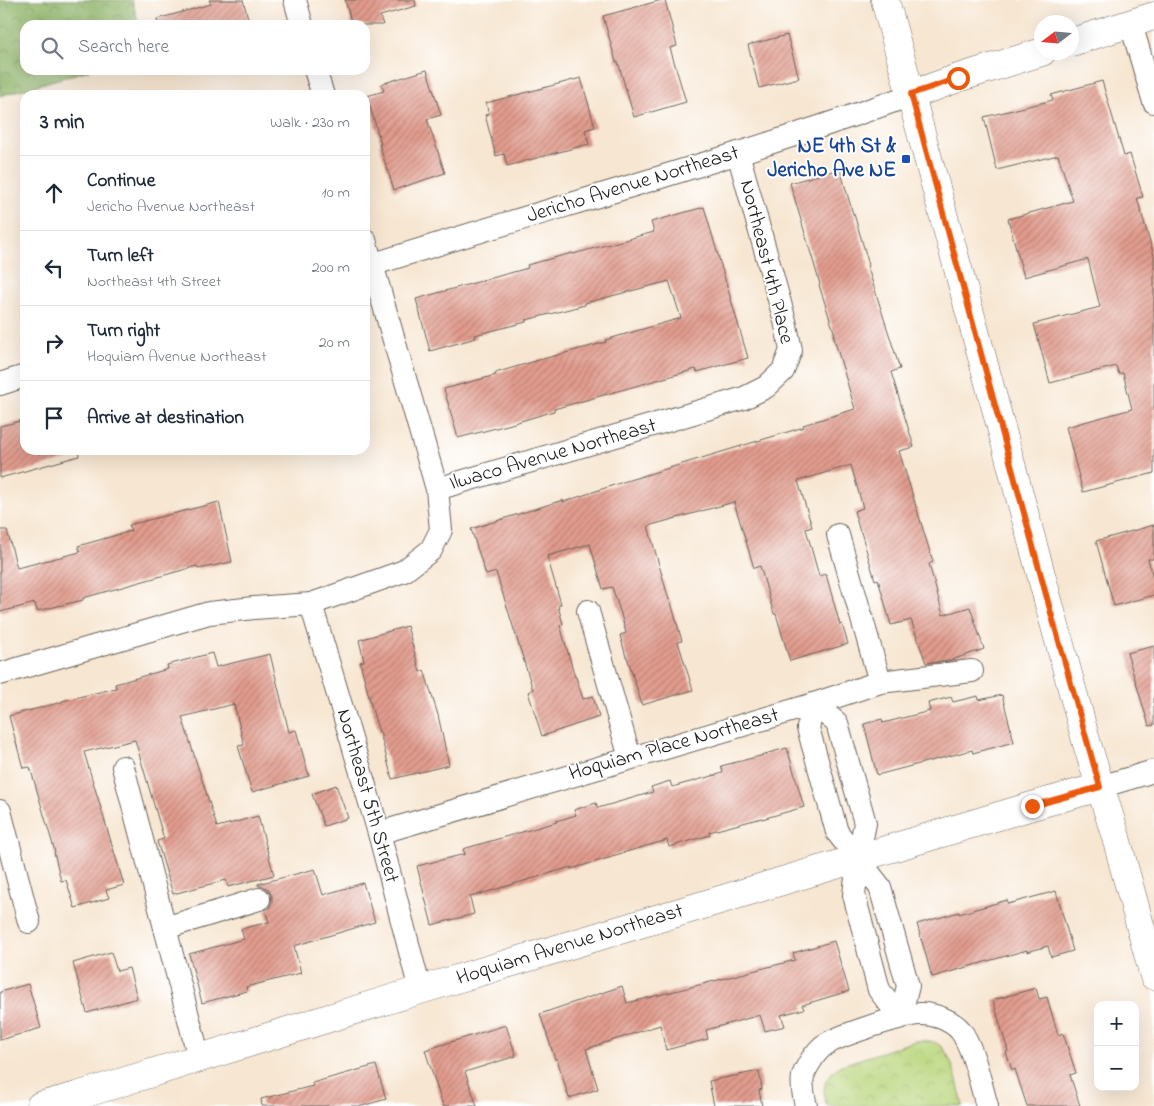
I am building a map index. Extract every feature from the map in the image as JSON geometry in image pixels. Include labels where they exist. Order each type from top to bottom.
[{"type":"street","points":[[295,0],[301,20]]},
{"type":"street","points":[[885,0],[1051,613],[1154,976]]},
{"type":"street","points":[[1079,40],[1142,20],[1154,102]]},
{"type":"street","name":"Jericho Avenue Northeast","points":[[370,266],[738,152],[1034,54]]},
{"type":"street","points":[[317,75],[322,90]]},
{"type":"street","name":"Northeast 4th Place","points":[[738,152],[785,321],[791,350],[783,371]]},
{"type":"street","points":[[370,269],[437,489]]},
{"type":"street","name":"Ilwaco Avenue Northeast","points":[[0,674],[209,613],[311,604],[404,571],[431,550],[441,530],[437,489],[744,398],[766,386],[783,371]]},
{"type":"street","points":[[0,384],[20,378]]},
{"type":"street","points":[[838,535],[880,682]]},
{"type":"street","name":"Northeast 5th Street","points":[[311,604],[379,833],[420,990]]},
{"type":"street","points":[[588,611],[630,758]]},
{"type":"street","name":"Hoquiam Place Northeast","points":[[379,833],[814,704],[880,682],[972,671]]},
{"type":"street","points":[[858,859],[837,832],[808,728],[814,704],[837,722],[865,822],[854,895],[879,990],[900,1017]]},
{"type":"street","points":[[123,767],[199,1058]]},
{"type":"street","points":[[1100,787],[1154,771]]},
{"type":"street","name":"Hoquiam Avenue Northeast","points":[[40,1106],[78,1101],[199,1058],[420,990],[1100,787]]},
{"type":"street","points":[[0,811],[29,922]]},
{"type":"street","points":[[165,928],[259,898]]},
{"type":"street","points":[[806,1106],[803,1093],[803,1076],[812,1057],[822,1046],[839,1038],[900,1017],[920,1014],[931,1015],[949,1021],[960,1031],[970,1048],[987,1106]]},
{"type":"green space","points":[[0,0],[132,0],[138,20],[20,20],[20,75],[72,75],[0,96]]},
{"type":"green space","points":[[915,1041],[927,1041],[938,1044],[948,1055],[955,1072],[963,1106],[827,1106],[824,1093],[825,1084],[830,1075],[839,1066]]},
{"type":"building","points":[[209,0],[243,0],[249,20],[157,20],[157,19],[211,4]]},
{"type":"building","points":[[345,0],[415,0],[416,6],[380,16],[383,25],[370,25],[370,20],[351,20]]},
{"type":"building","points":[[665,0],[677,46],[670,48],[686,102],[634,117],[603,16]]},
{"type":"building","points":[[787,35],[799,78],[759,88],[748,45]]},
{"type":"building","points":[[427,70],[441,115],[427,119],[445,173],[394,190],[379,144],[381,144],[370,106],[370,95],[384,91],[381,84]]},
{"type":"building","points":[[581,78],[595,127],[585,130],[589,144],[507,166],[504,154],[496,156],[485,115],[489,114],[486,103]]},
{"type":"building","points":[[1102,81],[1124,156],[1130,154],[1143,197],[1137,198],[1154,256],[1154,473],[1083,492],[1066,427],[1132,409],[1123,373],[1119,374],[1116,366],[1050,383],[1034,324],[1100,307],[1088,259],[1024,277],[1008,219],[1073,201],[1058,155],[997,170],[984,117],[1053,100],[1051,95]]},
{"type":"building","points":[[840,169],[869,265],[867,265],[900,369],[891,372],[914,447],[899,451],[933,562],[929,564],[943,615],[970,607],[984,649],[948,661],[926,663],[911,620],[891,625],[878,579],[875,580],[854,511],[863,508],[851,465],[798,481],[812,527],[806,529],[819,576],[826,574],[840,625],[842,624],[848,644],[790,661],[760,566],[754,568],[734,502],[648,526],[682,641],[678,642],[693,690],[642,705],[620,635],[626,633],[621,614],[612,587],[603,589],[590,544],[547,556],[561,604],[558,606],[563,624],[560,625],[575,677],[583,699],[593,696],[599,717],[542,736],[528,692],[533,690],[496,572],[486,575],[471,529],[804,427],[803,425],[855,409],[790,183]]},
{"type":"building","points":[[704,207],[748,358],[697,372],[696,369],[458,438],[444,389],[496,375],[495,373],[606,342],[605,340],[681,318],[669,281],[526,320],[526,322],[475,335],[476,338],[430,351],[416,299],[528,268],[527,265],[654,232],[651,222]]},
{"type":"building","points":[[20,421],[20,455],[79,456],[0,478],[0,426]]},
{"type":"building","points":[[219,502],[232,562],[198,569],[197,566],[83,598],[83,600],[37,611],[35,603],[0,612],[0,530],[7,530],[17,568],[80,552],[78,546],[131,531],[129,525]]},
{"type":"building","points":[[1154,525],[1154,559],[1148,559],[1154,581],[1154,595],[1114,606],[1096,541]]},
{"type":"building","points":[[407,626],[420,672],[424,670],[438,715],[449,765],[392,779],[360,662],[364,661],[359,640]]},
{"type":"building","points":[[1154,646],[1154,725],[1149,726],[1127,653]]},
{"type":"building","points":[[212,653],[216,667],[270,654],[289,732],[296,730],[309,776],[252,792],[238,746],[244,745],[234,704],[182,717],[217,827],[258,816],[274,875],[228,887],[226,880],[173,894],[157,841],[164,839],[135,740],[84,752],[124,885],[106,890],[109,898],[75,908],[66,880],[61,881],[55,852],[30,767],[23,768],[9,716],[116,688],[115,684],[168,669],[167,665]]},
{"type":"building","points":[[1002,695],[1014,742],[973,753],[972,750],[877,775],[864,724],[882,719],[883,723],[930,711],[928,703],[951,697],[953,702],[978,696],[979,700]]},
{"type":"building","points":[[787,748],[804,807],[709,832],[710,835],[669,847],[667,840],[470,897],[474,914],[432,925],[417,866],[465,854],[463,849],[557,822],[576,815],[574,810],[596,803],[598,808],[653,792],[651,787],[670,781],[672,787],[723,773],[721,766]]},
{"type":"building","points":[[336,785],[348,818],[324,826],[312,794]]},
{"type":"building","points":[[315,869],[323,895],[363,883],[375,922],[294,946],[301,973],[246,987],[247,991],[202,1003],[189,954],[244,939],[241,929],[269,922],[265,910],[269,908],[272,902],[272,896],[268,889],[258,884]]},
{"type":"building","points":[[1056,891],[1073,951],[1051,957],[1048,946],[1027,952],[1027,950],[932,977],[917,924],[1007,900],[1008,904]]},
{"type":"building","points":[[834,941],[849,991],[802,1005],[804,1009],[781,1015],[785,1026],[765,1031],[760,1015],[706,1030],[708,1039],[666,1050],[660,1025],[586,1049],[598,1089],[569,1098],[540,1014],[622,986],[627,1003],[795,960],[793,953]]},
{"type":"building","points":[[111,952],[117,971],[129,968],[137,998],[87,1013],[73,963]]},
{"type":"building","points":[[28,984],[41,1028],[0,1040],[0,992]]},
{"type":"building","points":[[1036,988],[1039,999],[1047,997],[1058,1035],[1063,1033],[1076,1073],[1070,1075],[1080,1106],[1027,1106],[1015,1069],[1012,1070],[993,1000]]},
{"type":"building","points":[[506,1025],[516,1056],[465,1072],[477,1106],[443,1106],[425,1050]]},
{"type":"building","points":[[376,1065],[386,1099],[362,1106],[262,1106],[261,1099],[313,1086],[312,1083]]},
{"type":"building","points":[[759,1071],[762,1089],[759,1090],[762,1106],[714,1106],[709,1081]]},
{"type":"place","name":"NE 4th St & Jericho Ave NE","points":[[906,159]]},
{"type":"route","points":[[958,78],[911,94],[1100,787],[1032,806]]}]
